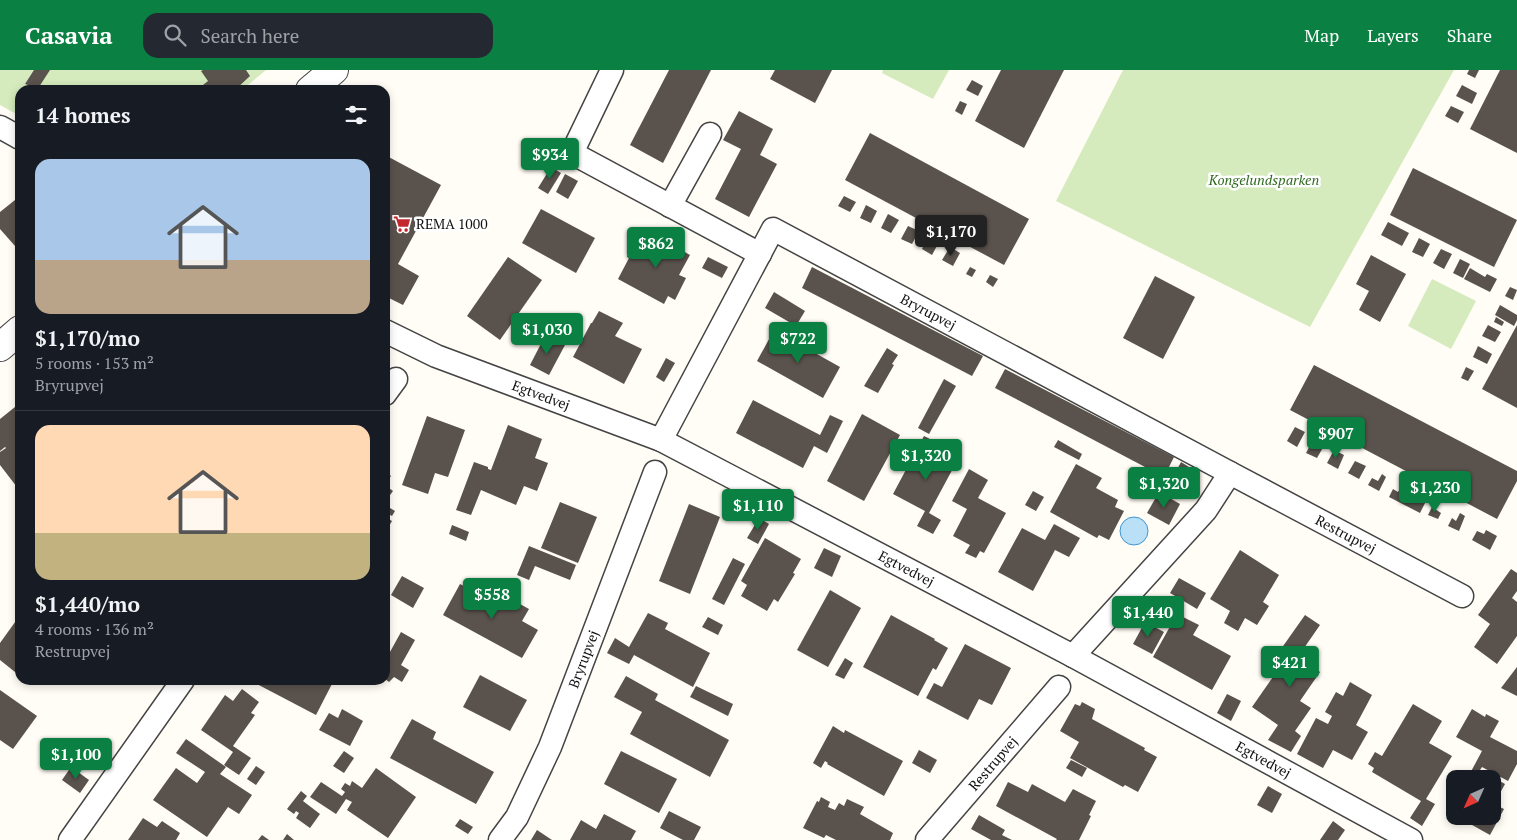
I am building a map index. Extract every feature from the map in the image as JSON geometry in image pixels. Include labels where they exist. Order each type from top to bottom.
[{"type":"street","points":[[316,85],[334,70]]},
{"type":"street","points":[[612,70],[572,153],[760,254]]},
{"type":"street","points":[[0,127],[15,135]]},
{"type":"street","points":[[670,206],[710,134]]},
{"type":"street","name":"Bryrupvej","points":[[661,440],[772,229],[1109,408]]},
{"type":"street","name":"Egtvedvej","points":[[390,333],[436,356],[661,440],[1073,656],[1411,840]]},
{"type":"street","points":[[0,347],[15,334]]},
{"type":"street","name":"Restrupvej","points":[[1109,408],[1462,596]]},
{"type":"street","name":"Bryrupvej","points":[[500,840],[517,817],[550,747],[655,472]]},
{"type":"street","points":[[1073,656],[1206,510],[1230,473]]},
{"type":"street","points":[[70,840],[179,685]]},
{"type":"street","name":"Restrupvej","points":[[927,840],[1058,687]]},
{"type":"green space","points":[[0,70],[266,70],[248,85],[15,85],[15,113],[0,105]]},
{"type":"green space","points":[[883,70],[949,70],[933,99],[882,73]]},
{"type":"green space","name":"Kongelundsparken","points":[[1123,70],[1454,70],[1310,327],[1056,201]]},
{"type":"green space","points":[[1432,279],[1476,301],[1451,349],[1408,326]]},
{"type":"water","points":[[1134,517],[1144,521],[1148,531],[1144,541],[1134,545],[1124,541],[1120,531],[1124,521]]},
{"type":"building","points":[[34,70],[50,70],[40,85],[25,84]]},
{"type":"building","points":[[246,70],[250,76],[240,85],[203,85],[208,81],[201,71]]},
{"type":"building","points":[[669,70],[711,70],[663,163],[630,145]]},
{"type":"building","points":[[775,70],[832,70],[815,103],[770,79]]},
{"type":"building","points":[[1001,70],[1064,70],[1024,148],[975,121]]},
{"type":"building","points":[[1469,70],[1479,70],[1475,78],[1467,74]]},
{"type":"building","points":[[1500,70],[1517,70],[1517,153],[1470,129]]},
{"type":"building","points":[[972,80],[983,86],[978,96],[966,90]]},
{"type":"building","points":[[1462,85],[1477,93],[1472,104],[1456,96]]},
{"type":"building","points":[[960,101],[967,104],[962,115],[955,111]]},
{"type":"building","points":[[1451,106],[1464,112],[1458,123],[1445,116]]},
{"type":"building","points":[[739,111],[773,129],[760,155],[777,164],[749,217],[715,199],[741,149],[723,140]]},
{"type":"building","points":[[870,133],[1029,219],[1004,265],[845,180]]},
{"type":"building","name":"REMA 1000","points":[[390,158],[441,185],[398,264],[419,276],[403,305],[390,298]]},
{"type":"building","points":[[551,167],[561,173],[548,194],[538,188]]},
{"type":"building","points":[[1413,168],[1517,220],[1494,267],[1390,215]]},
{"type":"building","points":[[565,174],[578,181],[568,199],[556,192]]},
{"type":"building","points":[[844,196],[856,202],[850,212],[838,206]]},
{"type":"building","points":[[15,200],[15,246],[0,229],[0,212]]},
{"type":"building","points":[[866,205],[877,211],[871,223],[860,218]]},
{"type":"building","points":[[541,209],[595,238],[576,273],[522,243]]},
{"type":"building","points":[[888,214],[899,220],[891,233],[881,228]]},
{"type":"building","points":[[1388,222],[1409,233],[1402,246],[1381,235]]},
{"type":"building","points":[[908,226],[919,231],[912,244],[901,239]]},
{"type":"building","points":[[644,230],[690,255],[679,275],[686,278],[675,300],[668,296],[664,304],[618,279],[629,258],[627,257],[629,253],[632,254],[634,250],[656,262],[660,254],[656,252],[655,254],[637,245]]},
{"type":"building","points":[[928,237],[939,242],[932,255],[922,249]]},
{"type":"building","points":[[1419,238],[1430,244],[1423,257],[1412,252]]},
{"type":"building","points":[[950,247],[960,253],[953,266],[942,260]]},
{"type":"building","points":[[1441,249],[1452,254],[1444,269],[1433,263]]},
{"type":"building","points":[[1371,255],[1406,274],[1380,322],[1359,310],[1369,291],[1356,284]]},
{"type":"building","points":[[508,257],[542,280],[500,340],[467,316]]},
{"type":"building","points":[[708,257],[728,267],[722,278],[702,268]]},
{"type":"building","points":[[1460,259],[1470,264],[1463,278],[1453,273]]},
{"type":"building","points":[[812,267],[983,356],[972,376],[802,288]]},
{"type":"building","points":[[970,267],[976,270],[972,277],[966,274]]},
{"type":"building","points":[[1470,268],[1485,277],[1487,274],[1497,279],[1490,292],[1464,279]]},
{"type":"building","points":[[990,275],[998,279],[993,287],[986,282]]},
{"type":"building","points":[[1155,276],[1195,297],[1163,359],[1123,338]]},
{"type":"building","points":[[1510,287],[1517,290],[1513,300],[1505,296]]},
{"type":"building","points":[[774,292],[805,311],[796,326],[765,308]]},
{"type":"building","points":[[1500,305],[1517,315],[1514,326],[1495,315]]},
{"type":"building","points":[[599,311],[623,323],[615,336],[642,349],[624,384],[573,357]]},
{"type":"building","points":[[1496,317],[1504,322],[1502,326],[1494,322]]},
{"type":"building","points":[[1488,325],[1501,332],[1495,342],[1482,336]]},
{"type":"building","points":[[1517,325],[1517,408],[1482,389]]},
{"type":"building","points":[[774,330],[840,367],[823,398],[757,361]]},
{"type":"building","points":[[546,334],[565,345],[549,375],[530,365]]},
{"type":"building","points":[[1478,346],[1492,354],[1487,364],[1473,357]]},
{"type":"building","points":[[887,348],[898,355],[878,393],[864,386]]},
{"type":"building","points":[[666,358],[675,363],[664,382],[656,377]]},
{"type":"building","points":[[1314,365],[1517,471],[1517,481],[1497,519],[1290,410]]},
{"type":"building","points":[[1466,367],[1474,371],[1468,381],[1461,378]]},
{"type":"building","points":[[1005,369],[1174,457],[1164,477],[995,388]]},
{"type":"building","points":[[944,379],[956,386],[929,434],[918,428]]},
{"type":"building","points":[[753,400],[820,435],[830,415],[843,421],[827,453],[814,446],[803,468],[736,433]]},
{"type":"building","points":[[15,407],[15,484],[0,465],[0,452],[6,448],[0,451],[0,419]]},
{"type":"building","points":[[862,414],[900,435],[864,501],[827,481]]},
{"type":"building","points":[[427,416],[465,430],[448,477],[435,473],[428,494],[402,485]]},
{"type":"building","points":[[508,425],[542,439],[535,458],[548,463],[537,491],[524,486],[516,505],[481,490],[471,515],[456,510],[474,462],[491,470]]},
{"type":"building","points":[[1295,427],[1305,432],[1297,447],[1287,441]]},
{"type":"building","points":[[924,436],[936,442],[933,448],[957,461],[929,513],[941,520],[933,534],[917,526],[925,511],[893,494]]},
{"type":"building","points":[[1314,438],[1325,444],[1317,458],[1306,453]]},
{"type":"building","points":[[1058,440],[1082,454],[1079,460],[1054,447]]},
{"type":"building","points":[[1334,450],[1344,455],[1338,469],[1327,463]]},
{"type":"building","points":[[1355,461],[1366,466],[1359,479],[1348,473]]},
{"type":"building","points":[[1181,462],[1189,467],[1179,485],[1171,481]]},
{"type":"building","points":[[1076,464],[1102,478],[1096,488],[1118,500],[1115,507],[1124,511],[1109,540],[1099,535],[1097,538],[1050,512]]},
{"type":"building","points":[[969,469],[988,480],[978,498],[1006,513],[984,553],[980,551],[976,558],[965,553],[970,545],[953,536],[967,509],[952,501]]},
{"type":"building","points":[[1382,474],[1386,477],[1379,491],[1368,485],[1372,478],[1378,481]]},
{"type":"building","points":[[1402,485],[1407,487],[1403,495],[1413,500],[1417,494],[1427,499],[1420,513],[1389,497],[1393,489],[1398,492]]},
{"type":"building","points":[[1033,491],[1044,497],[1036,511],[1025,505]]},
{"type":"building","points":[[1159,492],[1180,504],[1169,525],[1147,513]]},
{"type":"building","points":[[560,502],[597,517],[578,563],[541,548]]},
{"type":"building","points":[[689,504],[720,517],[690,594],[659,581]]},
{"type":"building","points":[[1432,507],[1441,513],[1438,519],[1428,515]]},
{"type":"building","points":[[390,508],[395,511],[392,516],[390,515]]},
{"type":"building","points":[[1460,513],[1465,516],[1459,531],[1448,526],[1452,518],[1456,521]]},
{"type":"building","points":[[759,518],[769,524],[758,544],[747,538]]},
{"type":"building","points":[[1054,524],[1080,538],[1069,557],[1055,550],[1033,591],[998,572],[1022,528],[1045,540]]},
{"type":"building","points":[[452,525],[469,532],[466,541],[449,534]]},
{"type":"building","points":[[1486,530],[1497,536],[1490,550],[1472,540],[1477,531],[1484,534]]},
{"type":"building","points":[[765,538],[801,559],[793,573],[795,574],[778,602],[774,599],[767,611],[741,596],[747,585],[741,581]]},
{"type":"building","points":[[529,546],[576,565],[570,580],[535,566],[529,580],[517,575]]},
{"type":"building","points":[[824,548],[841,556],[832,577],[814,568]]},
{"type":"building","points":[[1240,550],[1279,575],[1263,602],[1269,606],[1257,625],[1245,618],[1238,631],[1224,623],[1230,611],[1210,599]]},
{"type":"building","points":[[733,558],[745,564],[724,605],[712,599]]},
{"type":"building","points":[[1511,569],[1517,573],[1517,591],[1512,598],[1517,602],[1517,636],[1497,664],[1474,647],[1490,624],[1478,615]]},
{"type":"building","points":[[402,576],[424,588],[413,608],[391,595]]},
{"type":"building","points":[[1179,578],[1206,593],[1197,609],[1170,593]]},
{"type":"building","points":[[460,584],[504,607],[509,598],[529,609],[522,621],[538,630],[522,658],[443,615]]},
{"type":"building","points":[[830,590],[861,608],[828,667],[797,650]]},
{"type":"building","points":[[648,613],[668,623],[665,629],[710,653],[693,687],[634,655],[629,664],[607,653],[615,638],[629,647]]},
{"type":"building","points":[[1177,614],[1199,625],[1193,635],[1231,656],[1212,690],[1153,657]]},
{"type":"building","points":[[891,615],[948,648],[936,670],[933,668],[918,696],[863,667]]},
{"type":"building","points":[[1305,615],[1320,625],[1302,651],[1307,655],[1303,660],[1320,672],[1300,701],[1311,708],[1295,731],[1301,736],[1291,752],[1268,740],[1278,725],[1252,707],[1289,654],[1281,649]]},
{"type":"building","points":[[708,617],[723,625],[718,635],[702,627]]},
{"type":"building","points":[[15,622],[15,672],[0,660],[0,643]]},
{"type":"building","points":[[1145,622],[1164,632],[1152,654],[1133,644]]},
{"type":"building","points":[[401,632],[415,640],[401,665],[409,670],[402,682],[394,677],[390,681],[390,652]]},
{"type":"building","points":[[965,644],[1011,668],[992,705],[979,699],[968,720],[926,698],[934,683],[942,687]]},
{"type":"building","points":[[845,658],[853,663],[844,679],[835,675]]},
{"type":"building","points":[[1517,667],[1517,696],[1501,688]]},
{"type":"building","points":[[480,675],[527,700],[510,731],[463,707]]},
{"type":"building","points":[[626,676],[658,694],[655,700],[729,740],[710,777],[630,734],[642,712],[614,697]]},
{"type":"building","points":[[1350,682],[1372,695],[1356,725],[1368,732],[1352,760],[1333,750],[1323,768],[1297,754],[1316,718],[1328,724],[1332,716],[1325,712],[1336,692],[1343,696]]},
{"type":"building","points":[[259,685],[331,685],[316,715]]},
{"type":"building","points":[[696,686],[733,704],[728,716],[690,697]]},
{"type":"building","points":[[242,689],[259,702],[251,713],[255,715],[233,746],[251,758],[239,775],[224,765],[233,752],[201,730],[225,695],[233,701]]},
{"type":"building","points":[[0,690],[37,716],[13,749],[0,740]]},
{"type":"building","points":[[1227,694],[1241,701],[1231,721],[1217,713]]},
{"type":"building","points":[[1082,702],[1095,709],[1092,719],[1145,748],[1144,750],[1157,757],[1138,792],[1125,785],[1123,787],[1070,758],[1079,742],[1060,731],[1075,704],[1080,706]]},
{"type":"building","points":[[1413,704],[1442,721],[1429,743],[1452,756],[1426,799],[1435,804],[1422,826],[1410,818],[1421,801],[1372,772],[1374,768],[1368,764],[1375,752],[1382,756]]},
{"type":"building","points":[[342,709],[363,721],[350,746],[319,730],[329,713],[338,718]]},
{"type":"building","points":[[1472,709],[1485,717],[1486,714],[1499,721],[1490,737],[1517,751],[1517,764],[1508,781],[1501,777],[1501,770],[1488,770],[1482,767],[1480,770],[1472,770],[1482,751],[1456,737]]},
{"type":"building","points":[[412,719],[436,732],[433,739],[494,772],[476,804],[390,758]]},
{"type":"building","points":[[833,726],[844,733],[845,730],[903,761],[884,796],[827,764],[825,761],[821,768],[813,763]]},
{"type":"building","points":[[186,739],[226,767],[220,774],[252,795],[239,814],[228,807],[207,837],[153,800],[176,768],[197,783],[205,772],[176,753]]},
{"type":"building","points":[[919,750],[937,760],[930,773],[912,763]]},
{"type":"building","points":[[344,751],[354,758],[344,773],[333,766]]},
{"type":"building","points":[[621,751],[677,779],[659,813],[604,784]]},
{"type":"building","points":[[1071,760],[1087,768],[1082,777],[1066,768]]},
{"type":"building","points":[[256,766],[265,772],[256,785],[247,779]]},
{"type":"building","points":[[71,767],[89,780],[80,793],[62,780]]},
{"type":"building","points":[[376,768],[416,797],[388,838],[347,810],[352,802],[346,799],[336,814],[310,797],[321,782],[342,796],[345,792],[341,789],[345,783],[350,786],[352,781],[362,788]]},
{"type":"building","points":[[1008,782],[1028,792],[1032,784],[1065,802],[1073,789],[1096,801],[1079,840],[1056,840],[996,806]]},
{"type":"building","points":[[1501,782],[1505,784],[1501,791]]},
{"type":"building","points":[[1268,786],[1282,794],[1272,813],[1257,805]]},
{"type":"building","points":[[301,791],[307,796],[303,801],[320,814],[310,828],[296,818],[299,813],[296,811],[294,814],[287,809]]},
{"type":"building","points":[[821,797],[830,802],[828,807],[835,810],[839,803],[844,806],[847,799],[864,807],[860,814],[893,833],[890,840],[836,840],[826,835],[824,838],[803,828]]},
{"type":"building","points":[[669,811],[701,827],[694,840],[683,840],[660,828]]},
{"type":"building","points":[[604,814],[636,831],[631,840],[570,840],[581,820],[596,829]]},
{"type":"building","points":[[979,815],[1005,830],[1002,835],[1012,840],[991,840],[971,829]]},
{"type":"building","points":[[143,818],[157,827],[162,821],[180,833],[176,840],[128,840]]},
{"type":"building","points":[[460,819],[473,827],[468,834],[455,826]]},
{"type":"building","points":[[1333,821],[1345,830],[1338,840],[1320,840]]},
{"type":"building","points":[[1472,825],[1495,825],[1490,835]]},
{"type":"building","points":[[537,830],[552,840],[531,840]]},
{"type":"building","points":[[287,834],[294,840],[283,840]]},
{"type":"building","points":[[262,835],[269,840],[258,840]]},
{"type":"place","name":"REMA 1000","points":[[402,224]]}]
